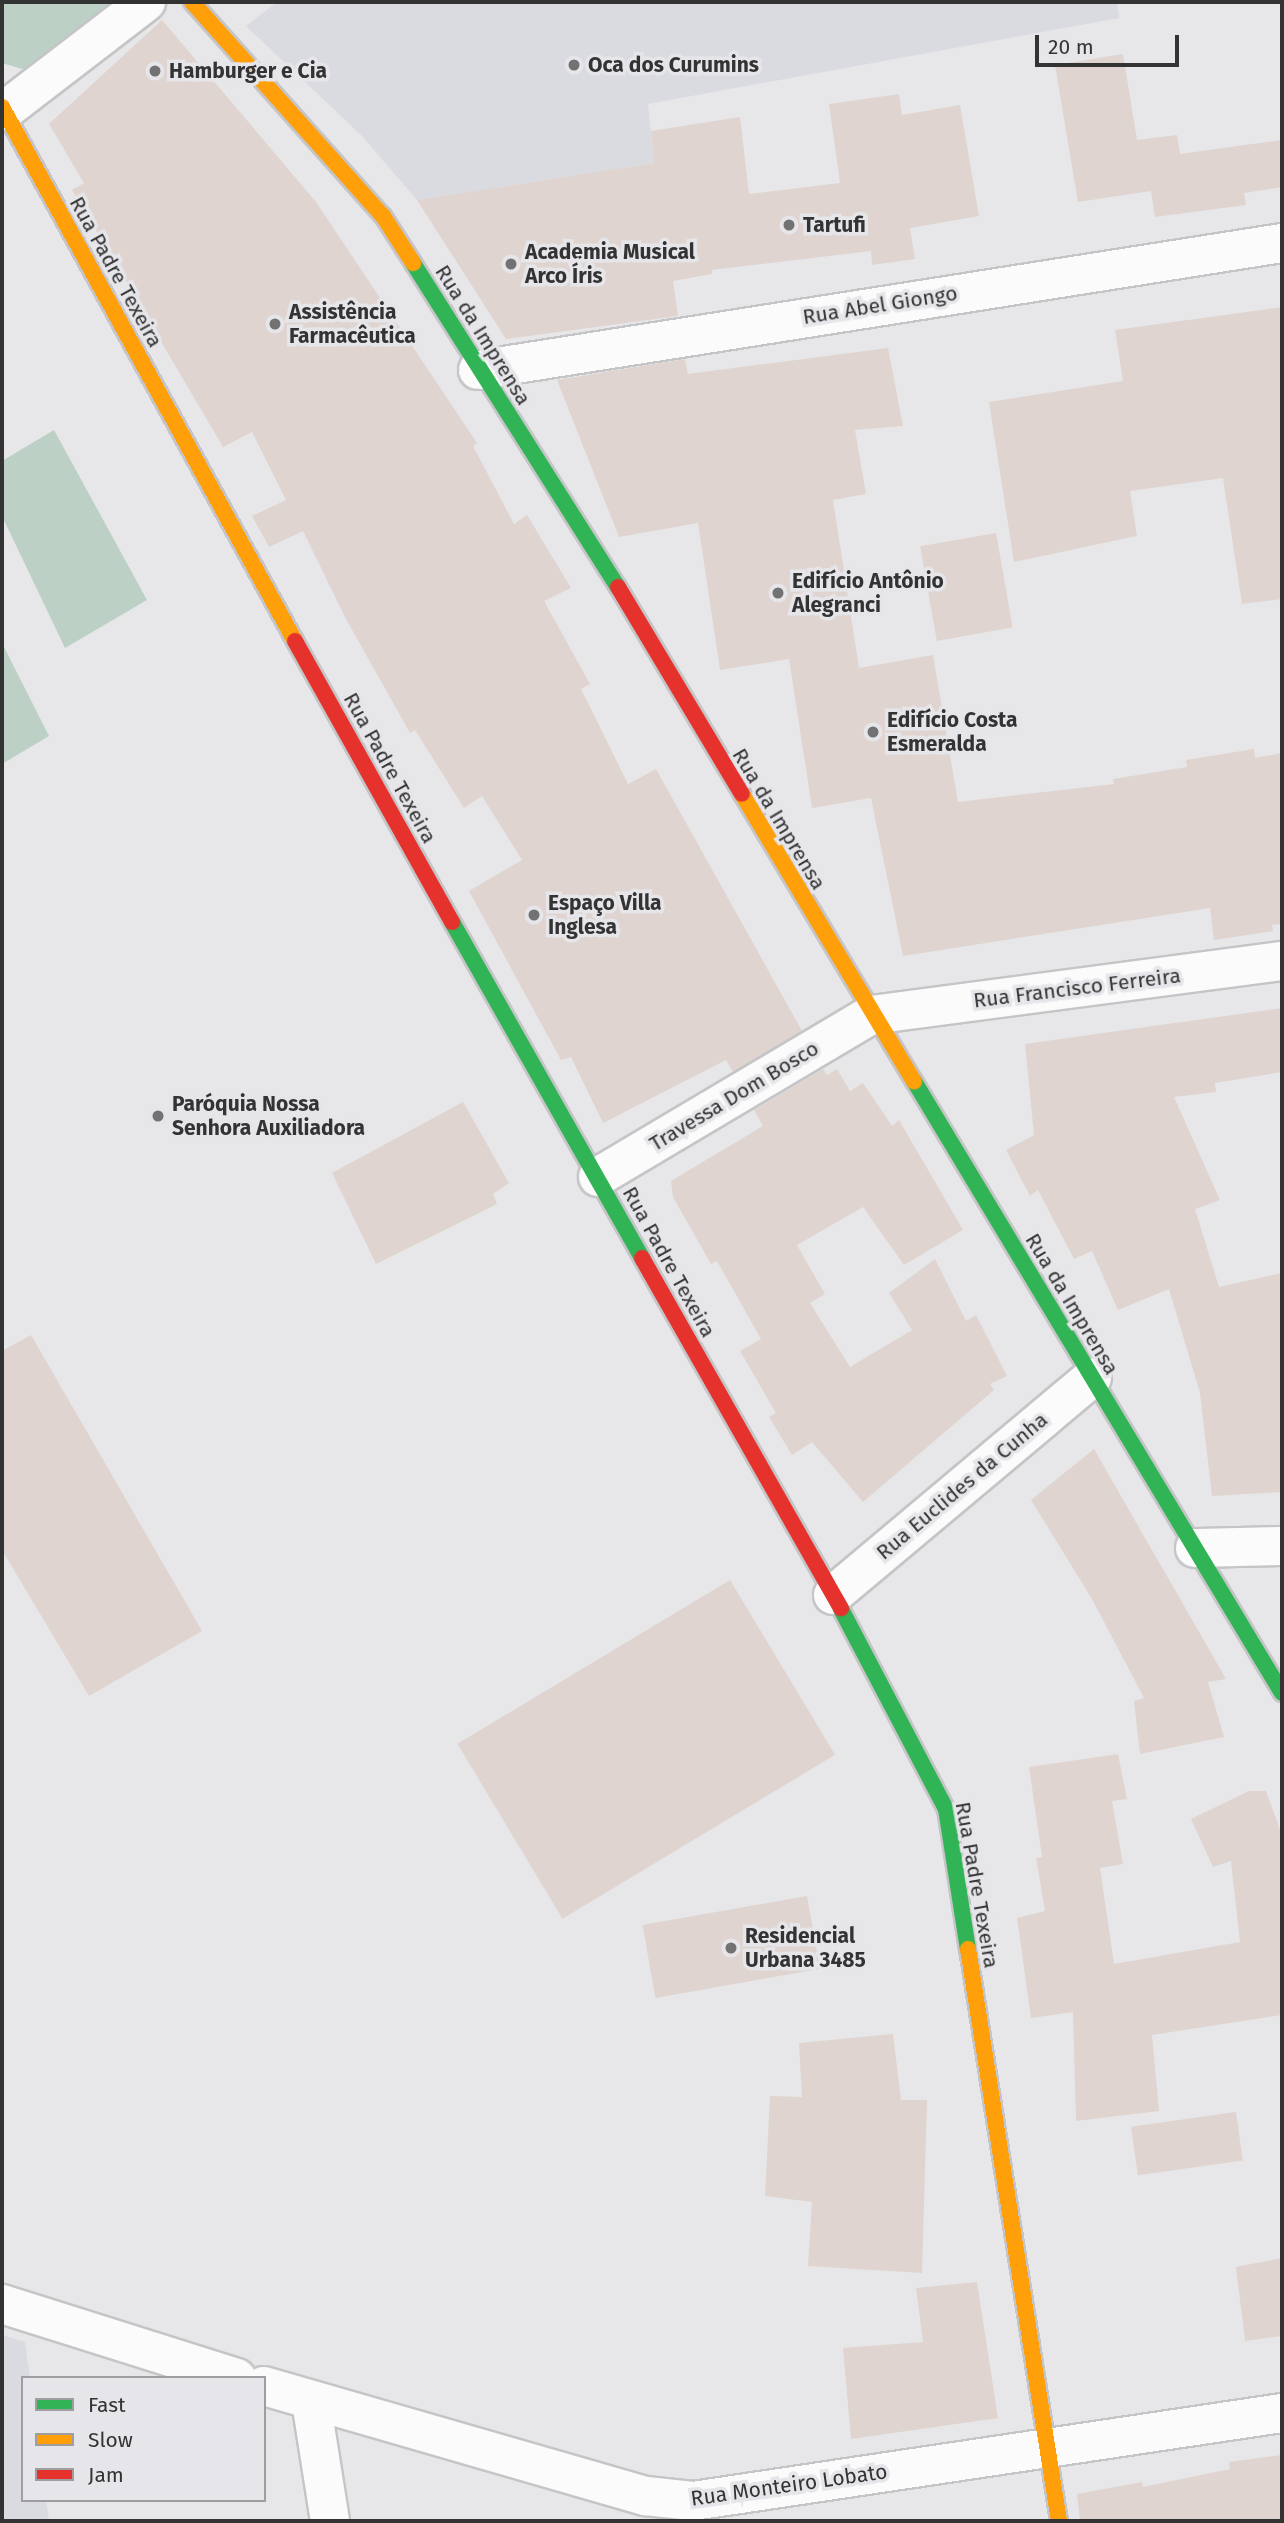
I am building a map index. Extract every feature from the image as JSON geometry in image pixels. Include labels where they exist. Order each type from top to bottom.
[{"type":"main road","name":"Rua da Imprensa","points":[[192,2],[383,216],[478,370],[574,514],[871,1015],[1282,1693]]},
{"type":"main road","name":"Rua Padre Texeira","points":[[3,109],[359,757],[833,1595],[946,1809],[1059,2521]]},
{"type":"street","points":[[3,109],[146,2]]},
{"type":"street","name":"Rua Abel Giongo","points":[[478,370],[1282,243]]},
{"type":"street","name":"Rua Francisco Ferreira","points":[[871,1015],[1282,961]]},
{"type":"street","name":"Travessa Dom Bosco","points":[[598,1177],[871,1015]]},
{"type":"street","name":"Rua Euclides da Cunha","points":[[833,1595],[1092,1378]]},
{"type":"street","points":[[1195,1548],[1282,1546]]},
{"type":"street","points":[[2,2304],[231,2376]]},
{"type":"street","name":"Rua Monteiro Lobato","points":[[266,2387],[646,2496],[693,2501],[1282,2413]]},
{"type":"street","points":[[311,2401],[330,2521]]},
{"type":"shaded area","name":"Oca dos Curumins","points":[[277,2],[1117,2],[1119,18],[648,104],[654,163],[417,200],[362,136],[246,26]]},
{"type":"shaded area","points":[[2,2335],[25,2342],[30,2376],[21,2376],[21,2502],[46,2502],[49,2521],[2,2521]]},
{"type":"green space","points":[[2,2],[128,2],[51,60],[22,69],[2,63]]},
{"type":"green space","points":[[54,430],[147,600],[65,648],[2,516],[2,461]]},
{"type":"green space","points":[[2,643],[49,736],[2,764]]},
{"type":"building","points":[[162,20],[316,202],[477,443],[473,446],[514,524],[527,515],[571,588],[544,601],[590,684],[581,689],[628,784],[656,769],[802,1031],[733,1072],[726,1060],[603,1123],[571,1057],[561,1060],[469,891],[522,860],[482,796],[464,808],[415,730],[410,733],[346,619],[303,531],[269,547],[252,516],[286,500],[252,432],[223,447],[72,190],[84,183],[49,124]]},
{"type":"building","points":[[1123,54],[1137,140],[1177,135],[1180,154],[1282,140],[1282,187],[1244,193],[1246,205],[1155,217],[1151,191],[1078,202],[1055,65]]},
{"type":"building","points":[[899,94],[902,115],[960,105],[979,216],[910,228],[915,259],[872,265],[871,251],[712,270],[712,274],[673,281],[678,316],[506,339],[417,200],[654,163],[651,131],[740,117],[749,194],[840,183],[829,104]]},
{"type":"building","points":[[1282,307],[1282,599],[1242,604],[1223,478],[1130,491],[1137,536],[1014,562],[989,402],[1123,381],[1115,330]]},
{"type":"building","points":[[888,348],[903,426],[855,430],[866,494],[833,500],[859,668],[933,655],[958,802],[1114,784],[1113,779],[1187,767],[1186,760],[1254,749],[1255,758],[1282,753],[1282,924],[1272,925],[1273,931],[1214,940],[1210,908],[903,956],[871,798],[812,808],[789,659],[720,670],[698,523],[619,537],[557,380],[685,359],[688,374]]},
{"type":"building","points":[[996,533],[1013,628],[937,641],[920,546]]},
{"type":"building","points":[[1282,1008],[1282,1072],[1215,1083],[1216,1092],[1174,1097],[1220,1200],[1195,1209],[1219,1287],[1282,1273],[1282,1492],[1212,1496],[1200,1393],[1169,1289],[1118,1310],[1092,1251],[1074,1259],[1038,1190],[1030,1196],[1006,1150],[1034,1135],[1025,1044]]},
{"type":"building","points":[[823,1069],[827,1075],[837,1069],[850,1091],[863,1083],[892,1126],[899,1120],[963,1230],[904,1265],[863,1207],[797,1245],[825,1294],[810,1303],[850,1367],[912,1330],[889,1293],[935,1259],[966,1321],[976,1315],[1007,1376],[990,1384],[994,1390],[863,1502],[812,1442],[792,1455],[769,1417],[776,1413],[740,1351],[761,1339],[717,1261],[711,1264],[673,1197],[671,1181],[763,1126],[754,1110]]},
{"type":"building","points":[[463,1102],[509,1183],[493,1194],[497,1204],[376,1264],[332,1173]]},
{"type":"building","points":[[31,1335],[202,1631],[89,1696],[2,1550],[2,1351]]},
{"type":"building","points":[[1094,1449],[1226,1679],[1208,1682],[1224,1737],[1140,1754],[1134,1701],[1144,1698],[1092,1599],[1031,1500]]},
{"type":"building","points":[[730,1580],[835,1755],[562,1919],[457,1744]]},
{"type":"building","points":[[1118,1754],[1127,1799],[1112,1801],[1123,1864],[1100,1868],[1114,1964],[1240,1942],[1231,1861],[1213,1867],[1191,1819],[1249,1791],[1266,1791],[1282,1835],[1282,2015],[1152,2035],[1159,2111],[1076,2121],[1073,2012],[1031,2018],[1017,1918],[1045,1911],[1036,1858],[1042,1857],[1029,1767]]},
{"type":"building","name":"Residencial Urbana 3485","points":[[807,1896],[820,1969],[655,1998],[643,1925]]},
{"type":"building","points":[[893,2034],[901,2100],[927,2100],[922,2273],[808,2266],[812,2202],[765,2196],[770,2096],[802,2097],[799,2043]]},
{"type":"building","points":[[1236,2112],[1243,2161],[1138,2175],[1131,2127]]},
{"type":"building","points":[[1282,2258],[1282,2336],[1245,2341],[1236,2267]]},
{"type":"building","points":[[977,2282],[998,2418],[851,2439],[843,2348],[923,2342],[916,2288]]},
{"type":"building","points":[[1282,2455],[1282,2521],[1080,2521],[1077,2494],[1142,2482],[1143,2487],[1230,2469],[1229,2462]]},
{"type":"traffic: fast","points":[[413,263],[618,587]]},
{"type":"traffic: fast","points":[[452,922],[642,1258]]},
{"type":"traffic: fast","points":[[914,1081],[1282,1693]]},
{"type":"traffic: fast","points":[[841,1609],[946,1809],[968,1949]]},
{"type":"traffic: slow","points":[[192,2],[383,216],[413,263]]},
{"type":"traffic: slow","points":[[2,107],[295,641]]},
{"type":"traffic: slow","points":[[742,794],[914,1081]]},
{"type":"traffic: slow","points":[[968,1949],[1059,2521]]},
{"type":"traffic: jam","points":[[618,587],[742,794]]},
{"type":"traffic: jam","points":[[295,641],[452,922]]},
{"type":"traffic: jam","points":[[642,1258],[841,1609]]},
{"type":"place","name":"Oca dos Curumins","points":[[574,65]]},
{"type":"place","name":"Hamburger e Cia","points":[[155,71]]},
{"type":"place","name":"Tartufi","points":[[789,225]]},
{"type":"place","name":"Academia Musical Arco Íris","points":[[511,264]]},
{"type":"place","name":"Assistência Farmacêutica","points":[[275,324]]},
{"type":"place","name":"Edifício Antônio Alegranci","points":[[778,593]]},
{"type":"place","name":"Edifício Costa Esmeralda","points":[[873,732]]},
{"type":"place","name":"Espaço Villa Inglesa","points":[[534,915]]},
{"type":"place","name":"Paróquia Nossa Senhora Auxiliadora","points":[[158,1116]]},
{"type":"place","name":"Residencial Urbana 3485","points":[[731,1948]]}]
